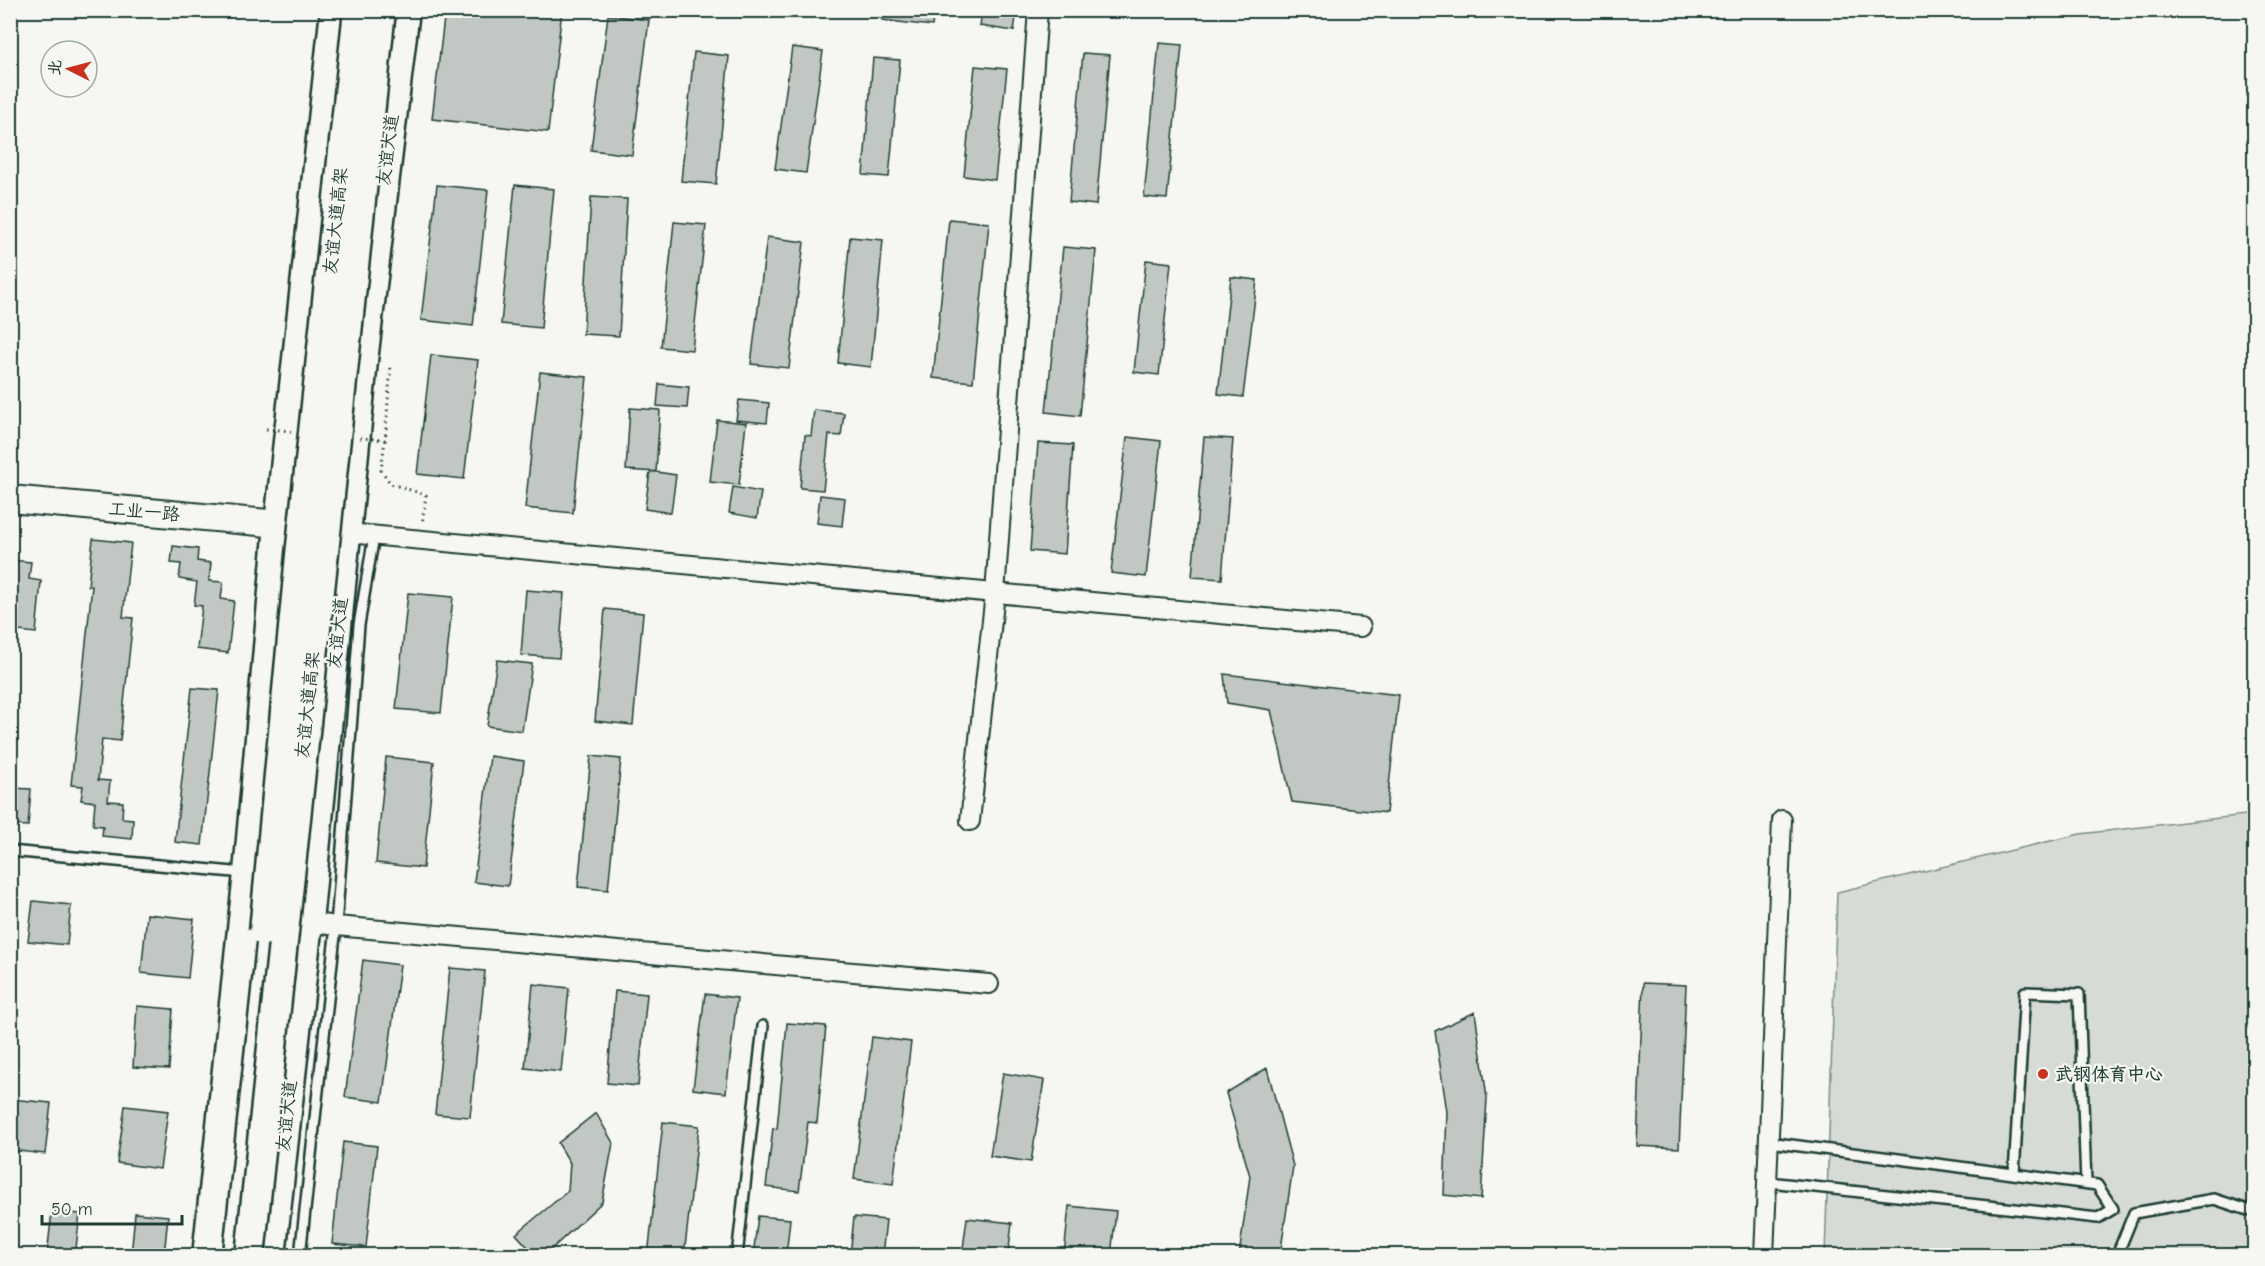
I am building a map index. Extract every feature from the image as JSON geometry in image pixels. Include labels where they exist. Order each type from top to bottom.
[{"type":"main road","points":[[207,1256],[248,873],[279,524],[335,10]]},
{"type":"main road","name":"友谊大道高架","points":[[233,1256],[298,567],[358,10]]},
{"type":"main road","name":"友谊大道高架","points":[[250,1256],[381,10]]},
{"type":"main road","name":"友谊大道","points":[[272,1256],[322,924],[361,535],[363,361],[405,10]]},
{"type":"main road","name":"工业一路","points":[[10,499],[279,524]]},
{"type":"street","points":[[970,821],[995,593],[1038,10]]},
{"type":"street","points":[[279,524],[361,535],[1361,627]]},
{"type":"street","points":[[1764,1256],[1782,820]]},
{"type":"street","points":[[322,924],[989,984]]},
{"type":"lane","points":[[10,851],[248,873]]},
{"type":"lane","points":[[300,1256],[322,924]]},
{"type":"lane","points":[[2014,1174],[2025,992],[2079,993],[2086,1184]]},
{"type":"lane","points":[[737,1256],[763,1026]]},
{"type":"lane","points":[[1769,1142],[2097,1185],[2113,1209]]},
{"type":"lane","points":[[1768,1182],[2098,1218],[2113,1209],[2134,1213],[2214,1199],[2254,1212]]},
{"type":"lane","points":[[2120,1256],[2119,1250],[2134,1213]]},
{"type":"path","points":[[385,440],[381,470],[391,484],[426,495],[420,540]]},
{"type":"shaded area","name":"武钢体育中心","points":[[2254,814],[2254,1255],[1825,1256],[1837,892],[2080,834]]},
{"type":"building","points":[[445,10],[562,10],[548,132],[432,119]]},
{"type":"building","points":[[882,10],[934,10],[932,26],[882,20]]},
{"type":"building","points":[[982,10],[1017,10],[1014,31],[980,26]]},
{"type":"building","points":[[608,15],[649,20],[632,155],[591,150]]},
{"type":"building","points":[[1159,43],[1182,45],[1167,199],[1144,197]]},
{"type":"building","points":[[792,47],[823,51],[806,173],[775,169]]},
{"type":"building","points":[[694,52],[729,56],[716,184],[681,181]]},
{"type":"building","points":[[1083,53],[1110,55],[1096,205],[1069,202]]},
{"type":"building","points":[[873,58],[900,60],[889,177],[863,175]]},
{"type":"building","points":[[975,66],[1007,69],[995,180],[964,176]]},
{"type":"building","points":[[437,185],[488,190],[473,326],[421,320]]},
{"type":"building","points":[[515,185],[554,189],[541,328],[501,324]]},
{"type":"building","points":[[591,197],[627,199],[619,336],[583,334]]},
{"type":"building","points":[[949,219],[989,223],[973,382],[933,378]]},
{"type":"building","points":[[674,222],[706,225],[692,350],[661,347]]},
{"type":"building","points":[[767,237],[804,242],[789,368],[751,364]]},
{"type":"building","points":[[850,237],[883,240],[871,367],[838,363]]},
{"type":"building","points":[[1063,247],[1096,250],[1080,416],[1046,412]]},
{"type":"building","points":[[1146,260],[1171,263],[1159,375],[1134,372]]},
{"type":"building","points":[[1231,277],[1257,280],[1243,397],[1218,394]]},
{"type":"building","points":[[431,355],[478,360],[464,479],[417,474]]},
{"type":"building","points":[[540,372],[587,377],[573,513],[525,508]]},
{"type":"building","points":[[659,384],[689,387],[687,408],[657,406]]},
{"type":"building","points":[[739,400],[769,403],[767,423],[736,420]]},
{"type":"building","points":[[630,408],[660,410],[656,472],[626,470]]},
{"type":"building","points":[[814,410],[844,413],[841,436],[829,435],[823,490],[800,488],[805,435],[811,436]]},
{"type":"building","points":[[717,420],[746,423],[739,485],[710,482]]},
{"type":"building","points":[[1127,437],[1161,441],[1146,577],[1111,573]]},
{"type":"building","points":[[1204,437],[1233,439],[1222,579],[1192,577]]},
{"type":"building","points":[[1038,443],[1073,445],[1065,554],[1030,551]]},
{"type":"building","points":[[650,471],[676,475],[671,513],[645,509]]},
{"type":"building","points":[[733,487],[761,492],[757,518],[729,513]]},
{"type":"building","points":[[820,495],[845,498],[842,526],[817,523]]},
{"type":"building","points":[[93,539],[131,543],[123,617],[133,618],[120,741],[102,739],[98,780],[110,781],[108,801],[123,802],[122,818],[133,819],[132,839],[102,836],[103,826],[93,825],[95,802],[81,800],[83,786],[71,785],[92,586],[88,586]]},
{"type":"building","points":[[173,546],[198,549],[197,561],[211,563],[209,581],[223,582],[221,599],[234,601],[228,653],[197,649],[202,606],[194,605],[197,582],[179,579],[181,564],[171,563]]},
{"type":"building","points":[[10,560],[31,562],[29,579],[41,581],[36,633],[10,630]]},
{"type":"building","points":[[526,590],[564,593],[559,658],[521,655]]},
{"type":"building","points":[[408,593],[453,597],[441,713],[396,709]]},
{"type":"building","points":[[605,609],[643,613],[633,725],[595,721]]},
{"type":"building","points":[[497,660],[532,664],[522,731],[487,726]]},
{"type":"building","points":[[1224,674],[1399,695],[1386,813],[1292,802],[1271,710],[1227,703]]},
{"type":"building","points":[[192,688],[219,690],[202,845],[175,842]]},
{"type":"building","points":[[490,756],[524,761],[508,886],[474,882]]},
{"type":"building","points":[[591,756],[621,759],[608,890],[578,887]]},
{"type":"building","points":[[386,757],[434,762],[423,868],[376,863]]},
{"type":"building","points":[[10,788],[31,789],[28,826],[10,825]]},
{"type":"building","points":[[33,901],[71,905],[67,945],[28,941]]},
{"type":"building","points":[[147,914],[194,919],[188,978],[141,973]]},
{"type":"building","points":[[363,960],[400,965],[382,1102],[345,1097]]},
{"type":"building","points":[[450,968],[485,971],[470,1117],[435,1114]]},
{"type":"building","points":[[1643,983],[1686,985],[1679,1148],[1637,1146]]},
{"type":"building","points":[[533,984],[569,988],[561,1072],[525,1068]]},
{"type":"building","points":[[615,991],[647,994],[638,1086],[607,1083]]},
{"type":"building","points":[[705,994],[737,998],[726,1093],[693,1089]]},
{"type":"building","points":[[137,1006],[173,1009],[169,1069],[133,1067]]},
{"type":"building","points":[[1475,1012],[1487,1098],[1481,1199],[1444,1195],[1447,1112],[1435,1031]]},
{"type":"building","points":[[787,1023],[826,1026],[817,1123],[808,1122],[799,1191],[766,1187],[773,1128],[777,1129]]},
{"type":"building","points":[[872,1037],[911,1042],[893,1184],[854,1179]]},
{"type":"building","points":[[1267,1068],[1293,1166],[1280,1256],[1239,1256],[1250,1176],[1226,1093]]},
{"type":"building","points":[[1003,1073],[1044,1080],[1031,1162],[990,1156]]},
{"type":"building","points":[[10,1099],[51,1103],[45,1154],[10,1150]]},
{"type":"building","points":[[125,1106],[168,1111],[160,1169],[117,1163]]},
{"type":"building","points":[[596,1113],[613,1143],[602,1202],[544,1256],[536,1256],[516,1234],[568,1191],[570,1163],[558,1143]]},
{"type":"building","points":[[663,1122],[699,1126],[684,1256],[648,1256]]},
{"type":"building","points":[[343,1142],[377,1146],[366,1247],[332,1244]]},
{"type":"building","points":[[1069,1206],[1116,1211],[1111,1256],[1064,1256]]},
{"type":"building","points":[[52,1211],[80,1214],[75,1256],[47,1256]]},
{"type":"building","points":[[135,1213],[168,1216],[164,1256],[131,1256]]},
{"type":"building","points":[[758,1216],[790,1219],[786,1256],[753,1256]]},
{"type":"building","points":[[854,1217],[886,1220],[882,1256],[850,1256]]},
{"type":"building","points":[[967,1218],[1012,1223],[1008,1256],[962,1256]]},
{"type":"place","name":"武钢体育中心","points":[[2043,1074]]}]
